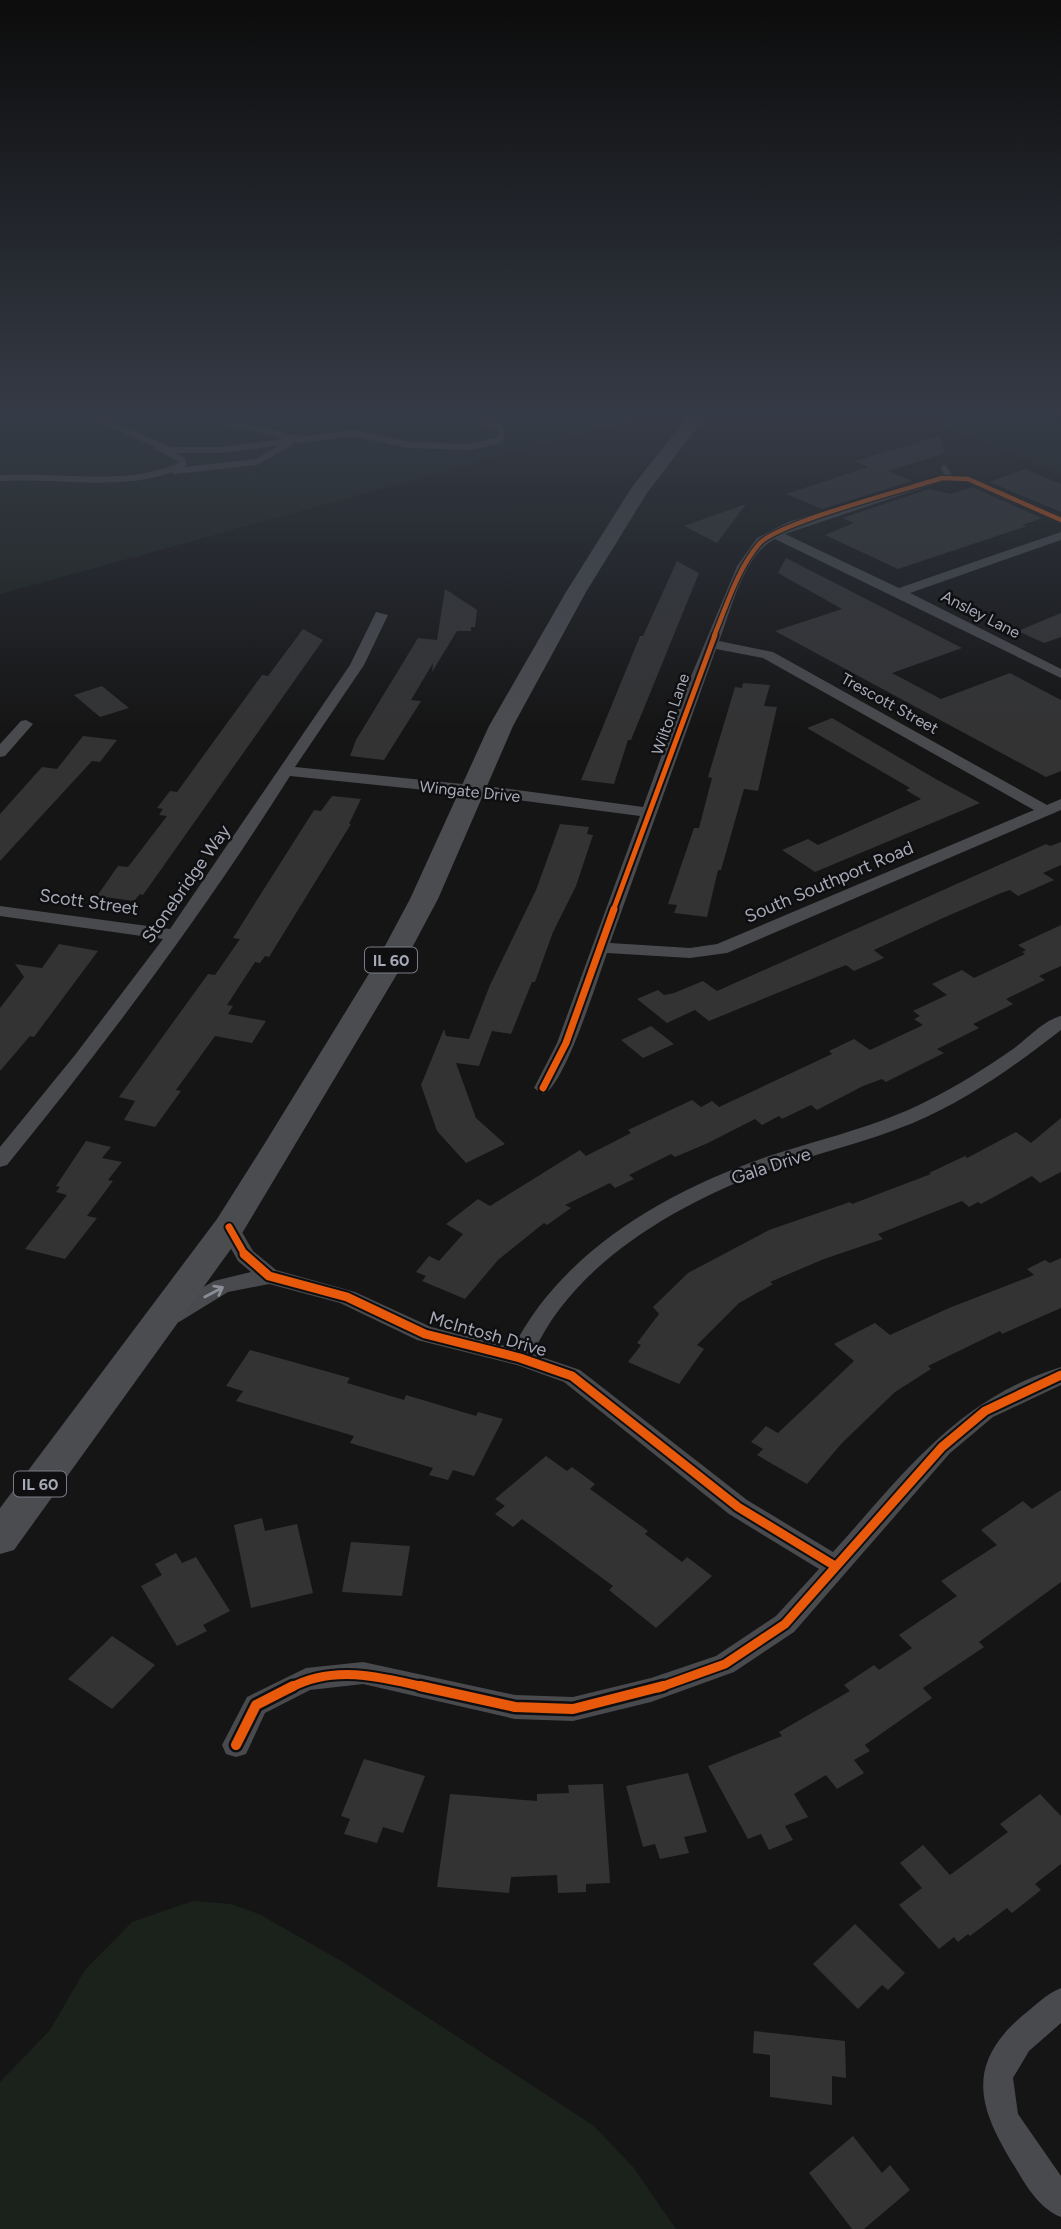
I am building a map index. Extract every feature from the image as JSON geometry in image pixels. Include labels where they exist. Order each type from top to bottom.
[{"type":"main road","name":"IL 60","points":[[0,1538],[229,1227],[392,959],[424,900],[501,726],[576,592],[620,521]]},
{"type":"street","name":"Wilton Lane","points":[[543,1088],[566,1043],[711,644],[743,566],[754,547],[772,534],[811,521]]},
{"type":"street","name":"Ansley Lane","points":[[772,534],[791,539],[1058,669]]},
{"type":"street","points":[[901,592],[1061,536]]},
{"type":"street","name":"Stonebridge Way","points":[[0,1160],[56,1093],[173,935],[288,771],[364,650],[381,615]]},
{"type":"street","name":"Trescott Street","points":[[711,644],[768,655],[1053,807]]},
{"type":"street","points":[[0,753],[26,724]]},
{"type":"street","name":"Wingate Drive","points":[[288,771],[651,813]]},
{"type":"street","name":"South Southport Road","points":[[602,948],[690,954],[721,948],[1053,807]]},
{"type":"street","name":"Scott Street","points":[[0,911],[173,935]]},
{"type":"street","name":"Gala Drive","points":[[520,1358],[530,1331],[565,1289],[609,1247],[658,1213],[735,1177],[904,1119],[971,1088],[1061,1021]]},
{"type":"street","name":"McIntosh Drive","points":[[229,1227],[245,1256],[269,1276],[347,1297],[425,1334],[520,1358],[572,1376],[625,1414],[678,1462],[738,1507],[835,1566]]},
{"type":"street","name":"McIntosh Drive","points":[[163,1320],[222,1286],[269,1276]]},
{"type":"street","points":[[236,1745],[256,1705],[306,1679],[363,1673],[526,1708],[573,1709],[652,1690],[725,1664],[785,1624],[942,1447],[985,1411],[1061,1375]]},
{"type":"street","points":[[1061,2003],[1018,2040],[997,2076],[1003,2119],[1037,2172],[1061,2201]]},
{"type":"shaded area","points":[[0,521],[265,521],[0,594]]},
{"type":"shaded area","points":[[193,1901],[231,1904],[259,1914],[343,1962],[594,2126],[633,2167],[676,2229],[0,2229],[0,2082],[50,2030],[85,1970],[132,1922]]},
{"type":"building","points":[[698,521],[733,521],[717,543],[684,526]]},
{"type":"building","points":[[849,521],[1034,521],[1023,525],[1027,526],[898,569],[825,535],[854,523]]},
{"type":"building","points":[[786,558],[962,648],[892,673],[941,699],[1010,673],[1061,700],[1061,771],[1046,777],[775,631],[842,609],[778,573]]},
{"type":"building","points":[[677,561],[699,573],[631,740],[628,740],[614,784],[581,780],[640,636],[643,636]]},
{"type":"building","points":[[445,589],[477,610],[475,627],[471,627],[471,631],[457,631],[432,672],[433,663],[411,700],[421,701],[384,760],[350,756],[356,740],[418,638],[437,640]]},
{"type":"building","points":[[1061,613],[1061,637],[1044,643],[1018,631]]},
{"type":"building","points":[[303,629],[323,640],[143,895],[140,894],[134,901],[97,896],[118,866],[128,867],[167,816],[159,815],[163,809],[157,808],[170,791],[177,792],[262,675],[268,676]]},
{"type":"building","points":[[743,683],[770,685],[764,706],[777,707],[758,791],[744,789],[721,870],[718,870],[707,917],[674,913],[677,905],[668,904],[694,828],[699,828],[712,778],[708,777],[735,687],[742,688]]},
{"type":"building","points":[[102,686],[129,708],[100,717],[74,695]]},
{"type":"building","points":[[832,718],[980,803],[815,872],[782,850],[808,839],[818,845],[921,799],[906,790],[910,788],[807,728]]},
{"type":"building","points":[[83,736],[117,740],[100,762],[92,761],[0,861],[0,814],[42,767],[57,769]]},
{"type":"building","points":[[332,796],[361,799],[351,824],[269,957],[265,956],[260,963],[255,962],[227,1005],[233,1006],[228,1014],[266,1021],[252,1043],[215,1036],[176,1090],[181,1091],[155,1127],[124,1120],[135,1101],[119,1097],[208,974],[215,975],[240,939],[233,938],[314,810],[321,811]]},
{"type":"building","points":[[560,824],[589,827],[587,834],[593,835],[576,886],[553,932],[535,982],[532,982],[511,1034],[492,1031],[479,1066],[456,1063],[476,1118],[505,1144],[466,1163],[437,1131],[421,1085],[444,1029],[446,1036],[469,1039],[490,985],[536,890]]},
{"type":"building","points":[[1061,842],[1061,865],[1043,873],[1054,880],[1018,896],[1010,890],[1001,893],[943,918],[874,950],[884,958],[854,971],[846,965],[709,1021],[695,1010],[667,1023],[637,999],[658,990],[664,995],[674,993],[703,981],[717,991],[1046,844],[1050,846]]},
{"type":"building","points":[[1061,925],[1061,966],[1039,976],[1045,980],[1006,999],[1013,1004],[973,1024],[979,1028],[937,1049],[944,1053],[886,1082],[882,1079],[863,1086],[817,1110],[811,1105],[762,1125],[755,1119],[675,1157],[671,1154],[629,1175],[634,1179],[615,1188],[610,1183],[565,1205],[571,1208],[547,1225],[544,1223],[498,1260],[465,1299],[422,1281],[426,1276],[416,1272],[429,1256],[439,1261],[463,1234],[446,1224],[478,1199],[490,1206],[580,1150],[586,1156],[631,1133],[628,1130],[692,1100],[701,1107],[712,1101],[719,1107],[832,1054],[829,1051],[854,1039],[870,1050],[923,1025],[914,1019],[920,1016],[913,1011],[947,995],[932,984],[962,970],[974,978],[1025,954],[1022,952],[1026,950],[1018,945]]},
{"type":"building","points":[[59,944],[98,951],[34,1037],[30,1036],[0,1071],[0,1008],[24,977],[15,964],[42,968]]},
{"type":"building","points":[[651,1026],[674,1044],[643,1058],[621,1040]]},
{"type":"building","points":[[1061,1118],[1061,1172],[1040,1183],[1032,1176],[981,1204],[978,1202],[969,1207],[962,1201],[878,1234],[883,1239],[824,1259],[770,1282],[773,1284],[739,1303],[697,1345],[704,1349],[679,1384],[628,1362],[641,1345],[637,1343],[659,1314],[653,1307],[688,1273],[769,1230],[850,1202],[852,1204],[931,1174],[929,1173],[965,1156],[967,1158],[1016,1132],[1031,1143]]},
{"type":"building","points":[[86,1141],[111,1147],[102,1158],[122,1162],[108,1180],[113,1181],[87,1216],[97,1218],[65,1259],[25,1249],[67,1195],[56,1192],[60,1187],[56,1186]]},
{"type":"building","points":[[1061,1258],[1061,1308],[1002,1334],[1000,1331],[928,1366],[931,1369],[895,1392],[842,1443],[807,1484],[757,1455],[763,1449],[751,1442],[766,1426],[778,1433],[854,1361],[834,1344],[875,1323],[890,1335],[949,1308],[1034,1275],[1027,1269],[1045,1260],[1050,1263]]},
{"type":"building","points":[[250,1350],[350,1378],[347,1383],[404,1400],[406,1395],[476,1416],[478,1412],[503,1419],[474,1476],[453,1470],[448,1480],[429,1475],[433,1468],[350,1443],[354,1436],[236,1401],[243,1391],[226,1386]]},
{"type":"building","points":[[546,1456],[567,1471],[572,1467],[595,1484],[590,1489],[648,1531],[645,1534],[682,1562],[687,1557],[712,1576],[656,1628],[609,1590],[613,1586],[522,1519],[513,1527],[495,1514],[505,1506],[495,1499]]},
{"type":"building","points":[[1061,1490],[1061,1582],[979,1642],[984,1647],[923,1688],[932,1698],[865,1745],[870,1751],[854,1760],[864,1773],[837,1789],[826,1775],[794,1794],[808,1817],[785,1826],[793,1840],[769,1850],[761,1834],[748,1839],[708,1766],[782,1736],[779,1732],[850,1691],[844,1685],[874,1665],[879,1670],[912,1648],[899,1635],[957,1596],[941,1581],[997,1545],[981,1530],[1023,1501],[1032,1509]]},
{"type":"building","points":[[262,1518],[265,1531],[297,1524],[313,1593],[251,1608],[234,1525]]},
{"type":"building","points":[[351,1542],[410,1546],[402,1596],[342,1592]]},
{"type":"building","points":[[176,1553],[182,1563],[196,1557],[230,1611],[203,1625],[207,1631],[177,1646],[141,1586],[162,1575],[155,1564]]},
{"type":"building","points":[[112,1636],[155,1665],[112,1709],[68,1679]]},
{"type":"building","points":[[364,1759],[425,1776],[403,1833],[383,1827],[377,1843],[344,1834],[350,1819],[341,1816]]},
{"type":"building","points":[[688,1773],[707,1832],[684,1837],[689,1853],[660,1859],[655,1844],[643,1847],[626,1786]]},
{"type":"building","points":[[603,1784],[610,1883],[586,1884],[586,1892],[558,1893],[557,1875],[511,1877],[509,1893],[437,1887],[450,1794],[537,1801],[537,1794],[569,1793],[568,1785]]},
{"type":"building","points":[[1040,1794],[1061,1816],[1061,1864],[1035,1884],[1041,1890],[1012,1913],[1007,1908],[970,1936],[968,1934],[958,1942],[954,1937],[939,1949],[899,1905],[922,1888],[900,1863],[923,1845],[950,1875],[1008,1832],[1000,1824]]},
{"type":"building","points":[[855,1924],[905,1973],[888,1990],[882,1985],[858,2009],[813,1964]]},
{"type":"building","points":[[754,2031],[845,2041],[846,2078],[832,2076],[832,2105],[770,2097],[770,2055],[753,2053]]},
{"type":"building","points":[[853,2136],[882,2173],[890,2165],[910,2190],[864,2229],[852,2229],[809,2173]]},
{"type":"cycle path","points":[[543,1088],[566,1043],[694,686],[743,566],[761,541],[805,521]]},
{"type":"cycle path","points":[[229,1227],[245,1256],[269,1276],[347,1297],[425,1334],[520,1358],[572,1376],[624,1414],[678,1462],[738,1507],[835,1566]]},
{"type":"cycle path","points":[[236,1745],[256,1705],[306,1679],[363,1673],[515,1707],[573,1709],[651,1690],[725,1664],[785,1624],[942,1447],[985,1411],[1061,1375]]}]
